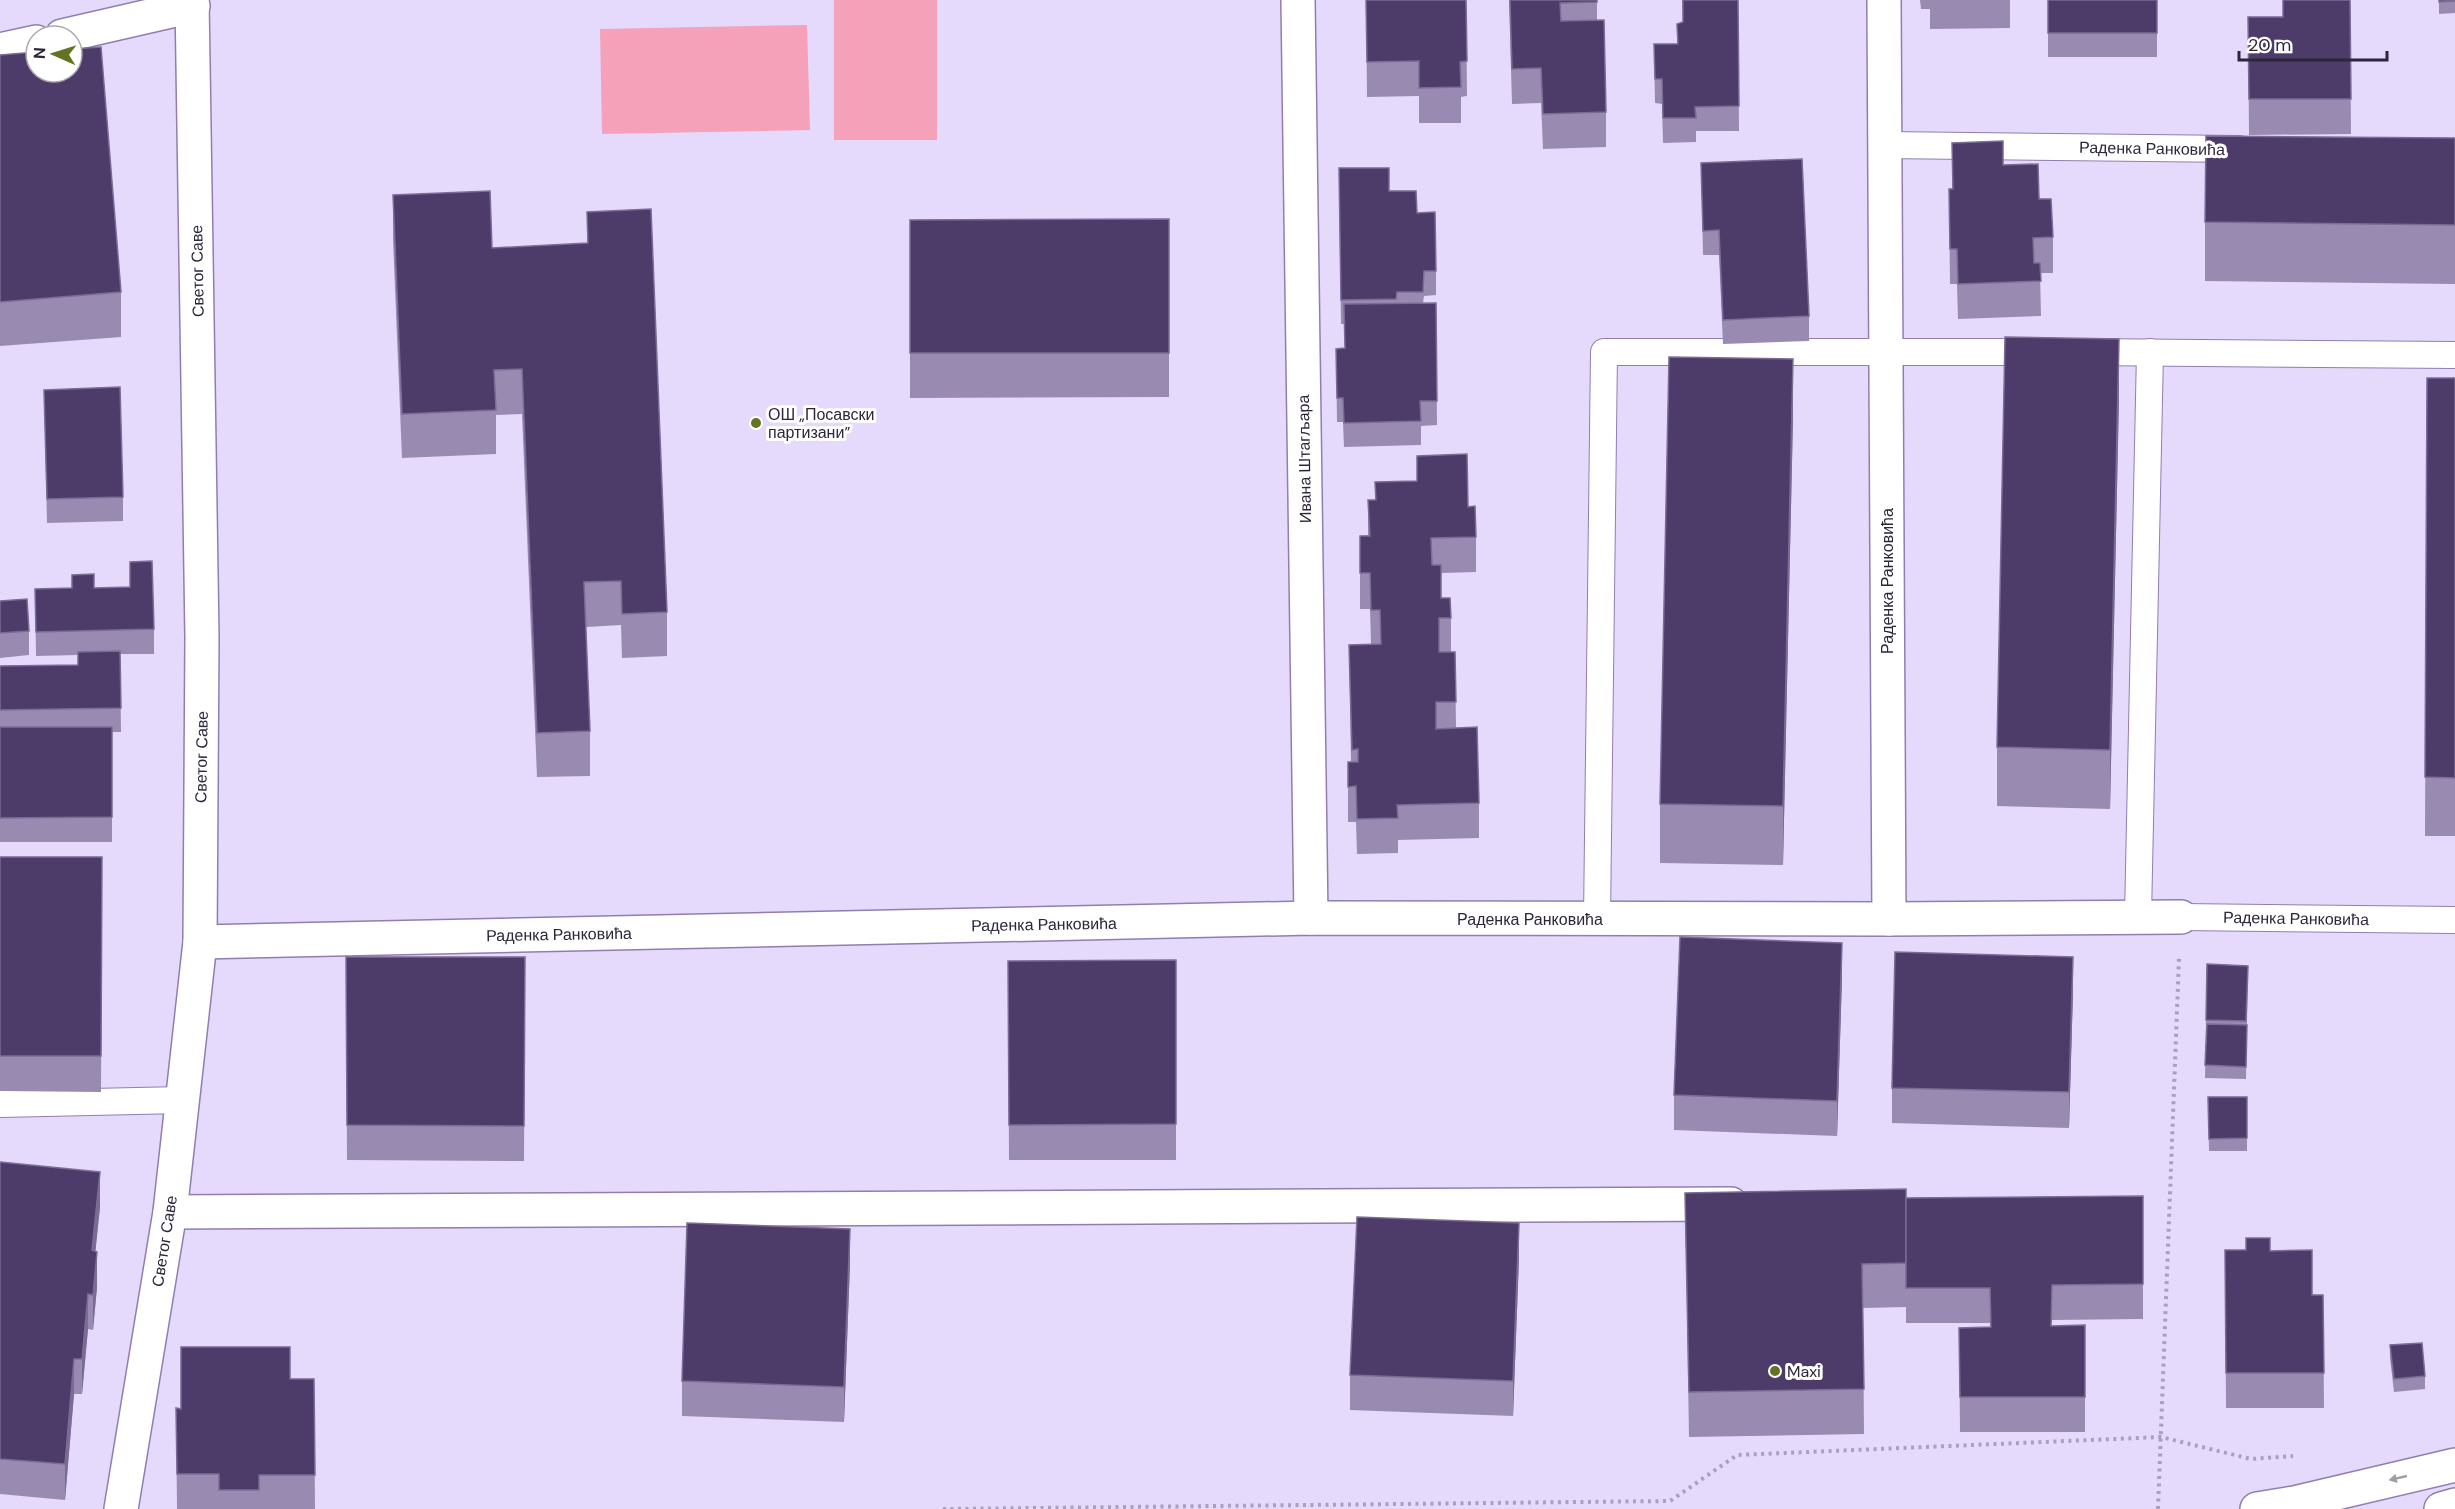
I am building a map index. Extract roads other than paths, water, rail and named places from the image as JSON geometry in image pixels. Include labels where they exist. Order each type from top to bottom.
[{"type":"street","name":"Ивана Штагљара","points":[[1298,0],[1311,918]]},
{"type":"street","name":"Раденка Ранковића","points":[[1884,0],[1889,919]]},
{"type":"street","points":[[84,30],[192,3]]},
{"type":"street","name":"Светог Саве","points":[[121,1509],[170,1212],[200,942],[202,637],[192,3]]},
{"type":"street","points":[[0,50],[24,45]]},
{"type":"street","name":"Раденка Ранковића","points":[[200,942],[1311,918],[2181,917]]},
{"type":"street","points":[[170,1212],[1759,1204]]},
{"type":"street","points":[[2257,1509],[2289,1506],[2455,1465]]},
{"type":"street","points":[[2441,1509],[2455,1505]]},
{"type":"lane","name":"Раденка Ранковића","points":[[1885,145],[2265,150]]},
{"type":"lane","points":[[1597,919],[1604,352],[2150,352],[2455,355]]},
{"type":"lane","points":[[2138,916],[2150,352]]},
{"type":"lane","name":"Раденка Ранковића","points":[[2181,917],[2455,920]]},
{"type":"lane","points":[[0,1104],[182,1101]]},
{"type":"place","name":"ОШ „Посавски партизани”","points":[[756,423]]},
{"type":"place","name":"Maxi","points":[[1775,1371]]}]
